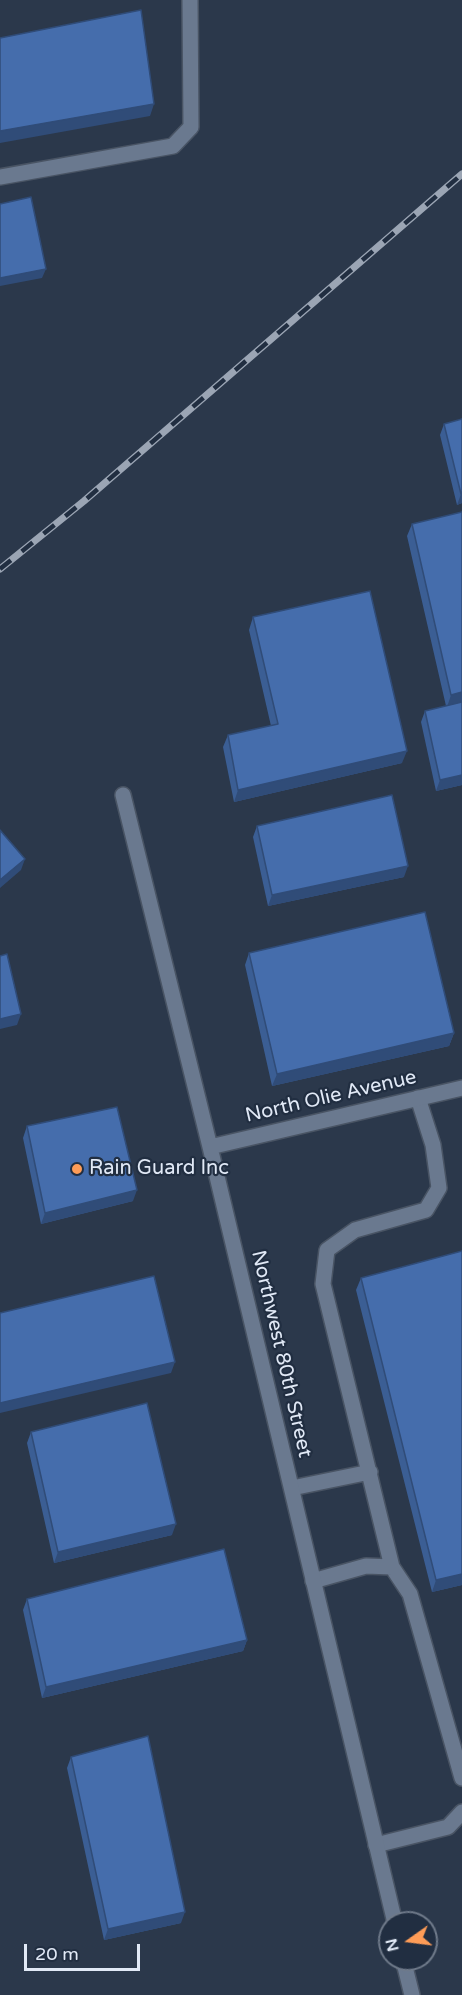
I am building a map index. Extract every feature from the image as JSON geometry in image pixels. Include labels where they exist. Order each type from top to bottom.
[{"type":"street","points":[[0,177],[173,146],[191,127],[190,0]]},
{"type":"street","name":"Northwest 80th Street","points":[[123,795],[210,1147],[392,1911]]},
{"type":"street","name":"North Olie Avenue","points":[[210,1147],[462,1088]]},
{"type":"street","points":[[418,1098],[433,1145],[439,1188],[426,1210],[355,1230],[327,1250],[323,1284],[392,1568],[410,1594],[462,1778]]},
{"type":"street","points":[[292,1488],[370,1472]]},
{"type":"street","points":[[314,1581],[366,1566],[392,1568]]},
{"type":"street","points":[[376,1845],[448,1827],[462,1812]]},
{"type":"street","points":[[406,1971],[412,1995]]},
{"type":"building","points":[[141,10],[154,104],[0,131],[0,38]]},
{"type":"building","points":[[31,197],[46,269],[0,278],[0,204]]},
{"type":"building","points":[[462,419],[462,493],[461,494],[444,424]]},
{"type":"building","points":[[462,512],[462,692],[451,695],[412,524]]},
{"type":"building","points":[[370,591],[407,751],[238,790],[228,735],[278,724],[253,617]]},
{"type":"building","points":[[462,702],[462,775],[440,780],[425,711]]},
{"type":"building","points":[[392,795],[408,866],[272,895],[257,826]]},
{"type":"building","points":[[0,830],[25,859],[0,880]]},
{"type":"building","points":[[425,912],[454,1033],[277,1074],[249,953]]},
{"type":"building","points":[[7,954],[21,1014],[0,1019],[0,956]]},
{"type":"building","name":"Rain Guard Inc","points":[[117,1107],[137,1190],[45,1213],[27,1126]]},
{"type":"building","points":[[462,1251],[462,1574],[436,1580],[361,1278]]},
{"type":"building","points":[[154,1276],[175,1362],[0,1403],[0,1313]]},
{"type":"building","points":[[147,1403],[176,1524],[58,1552],[31,1432]]},
{"type":"building","points":[[224,1549],[247,1640],[46,1687],[27,1599]]},
{"type":"building","points":[[148,1736],[185,1912],[108,1929],[71,1757]]},
{"type":"railway","points":[[0,569],[84,501],[462,174]]},
{"type":"place","name":"Rain Guard Inc","points":[[77,1169]]}]
